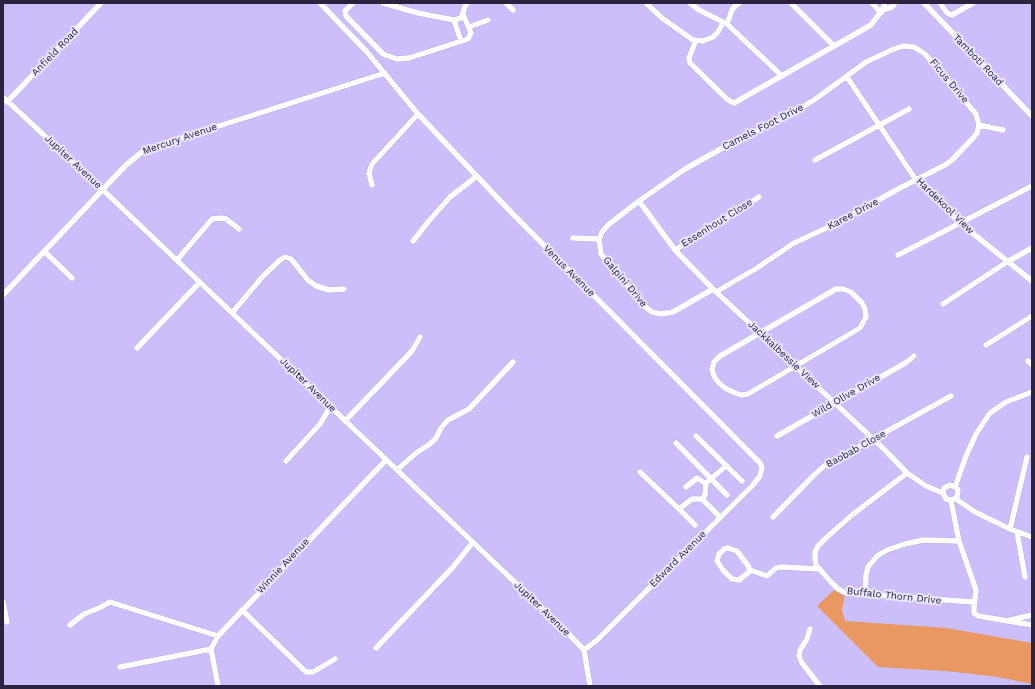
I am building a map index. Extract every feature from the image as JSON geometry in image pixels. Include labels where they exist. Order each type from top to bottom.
[{"type":"street","name":"Anfield Road","points":[[5,100],[102,3]]},
{"type":"street","name":"Venus Avenue","points":[[320,3],[367,52],[418,114],[477,176],[760,463]]},
{"type":"street","points":[[384,3],[418,13],[454,20],[460,18],[466,3]]},
{"type":"street","points":[[506,3],[513,10]]},
{"type":"street","points":[[646,3],[662,18],[691,39],[703,41],[713,37],[718,32],[736,4]]},
{"type":"street","points":[[690,3],[699,10],[725,23],[782,76]]},
{"type":"street","points":[[791,3],[834,46]]},
{"type":"street","points":[[872,3],[882,12]]},
{"type":"street","points":[[696,40],[689,58],[690,63],[730,102],[734,103],[871,25],[882,12],[885,3]]},
{"type":"street","points":[[882,12],[892,7],[895,3]]},
{"type":"street","name":"Tamboti Road","points":[[924,3],[1032,116]]},
{"type":"street","points":[[940,3],[947,13],[952,15],[974,3]]},
{"type":"street","points":[[351,4],[345,11],[346,16],[383,54],[400,59],[409,58],[468,39],[471,36],[469,27],[462,14]]},
{"type":"street","points":[[454,20],[461,41]]},
{"type":"street","points":[[469,27],[488,20]]},
{"type":"street","name":"Camels Foot Drive","points":[[639,201],[685,169],[735,141],[784,118],[814,100],[871,59],[903,46],[910,46]]},
{"type":"street","name":"Ficus Drive","points":[[910,46],[925,54],[976,114],[979,125]]},
{"type":"street","name":"Mercury Avenue","points":[[3,295],[136,156],[153,147],[385,73]]},
{"type":"street","name":"Hardekool View","points":[[847,77],[916,180],[960,223],[1032,281]]},
{"type":"street","name":"Jupiter Avenue","points":[[5,100],[232,312],[564,629],[584,650]]},
{"type":"street","points":[[815,160],[909,109]]},
{"type":"street","points":[[372,185],[369,173],[372,164],[418,114]]},
{"type":"street","points":[[979,125],[1003,130]]},
{"type":"street","name":"Karee Drive","points":[[714,290],[757,268],[794,243],[835,224],[952,160],[977,133],[979,125]]},
{"type":"street","points":[[413,241],[450,197],[477,176]]},
{"type":"street","points":[[898,255],[1032,186]]},
{"type":"street","name":"Essenhout Close","points":[[675,250],[759,197]]},
{"type":"street","points":[[573,238],[599,239],[602,232],[608,225],[639,201]]},
{"type":"street","name":"Jackkalbessie View","points":[[639,201],[675,250],[714,290],[873,439],[907,473],[926,486],[943,493]]},
{"type":"street","points":[[177,260],[212,219],[226,219],[240,229]]},
{"type":"street","name":"Galpini Drive","points":[[599,239],[600,252],[644,306],[652,312],[661,314],[673,312],[714,290]]},
{"type":"street","points":[[943,304],[1007,262],[1032,248]]},
{"type":"street","points":[[45,252],[72,278]]},
{"type":"street","points":[[232,312],[263,276],[282,258],[285,257],[291,259],[308,280],[316,286],[330,290],[344,289]]},
{"type":"street","points":[[137,348],[200,282]]},
{"type":"street","points":[[834,290],[847,290],[857,296],[864,306],[866,314],[865,321],[860,328],[748,394],[741,395],[721,386],[713,373],[713,366],[716,359],[761,333],[834,290]]},
{"type":"street","points":[[986,345],[1032,316]]},
{"type":"street","points":[[345,421],[412,351],[420,337]]},
{"type":"street","name":"Wild Olive Drive","points":[[777,436],[907,362],[914,356]]},
{"type":"street","points":[[397,470],[430,444],[448,420],[469,409],[514,362]]},
{"type":"street","points":[[1032,392],[1006,402],[990,413],[970,444],[955,487],[958,493],[953,500],[959,540],[976,590],[974,602],[974,611],[976,615],[1032,625]]},
{"type":"street","name":"Baobab Close","points":[[773,517],[819,470],[951,396]]},
{"type":"street","points":[[286,461],[320,424],[330,407]]},
{"type":"street","points":[[696,436],[742,481]]},
{"type":"street","points":[[676,443],[727,495]]},
{"type":"street","points":[[1010,530],[1027,457]]},
{"type":"street","name":"Winnie Avenue","points":[[211,649],[218,636],[242,610],[386,460]]},
{"type":"street","name":"Edward Avenue","points":[[584,650],[597,640],[760,476],[762,470],[760,463]]},
{"type":"street","points":[[702,499],[706,495],[706,484],[726,466]]},
{"type":"street","points":[[640,472],[695,525]]},
{"type":"street","name":"Buffalo Thorn Drive","points":[[907,473],[852,515],[822,542],[815,552],[816,565],[841,591],[853,594],[974,602]]},
{"type":"street","points":[[686,487],[697,478],[706,484]]},
{"type":"street","points":[[955,487],[948,485],[944,488],[944,498],[953,500],[1010,530],[1032,537]]},
{"type":"street","points":[[679,509],[692,499],[702,499],[720,517]]},
{"type":"street","points":[[1017,532],[1025,577]]},
{"type":"street","points":[[865,595],[867,570],[870,563],[877,556],[887,550],[923,540],[959,540]]},
{"type":"street","points":[[376,648],[453,567],[473,542]]},
{"type":"street","points":[[726,548],[734,549],[749,565],[750,570],[739,580],[732,579],[718,563],[717,559],[719,554],[726,548]]},
{"type":"street","points":[[750,570],[767,576],[776,568],[781,567],[820,570]]},
{"type":"street","points":[[3,602],[7,622]]},
{"type":"street","points":[[70,626],[84,614],[110,602],[218,636]]},
{"type":"street","points":[[242,610],[306,672],[313,672],[334,659]]},
{"type":"street","points":[[1010,620],[1032,615]]},
{"type":"street","points":[[810,629],[807,639],[800,650],[799,656],[802,663],[820,686]]},
{"type":"street","points":[[120,667],[211,649],[218,686]]},
{"type":"street","points":[[584,650],[590,686]]},
{"type":"shaded area","points":[[835,589],[845,595],[842,610],[845,621],[946,628],[1032,643],[1032,684],[998,677],[946,671],[878,667],[817,606]]}]
